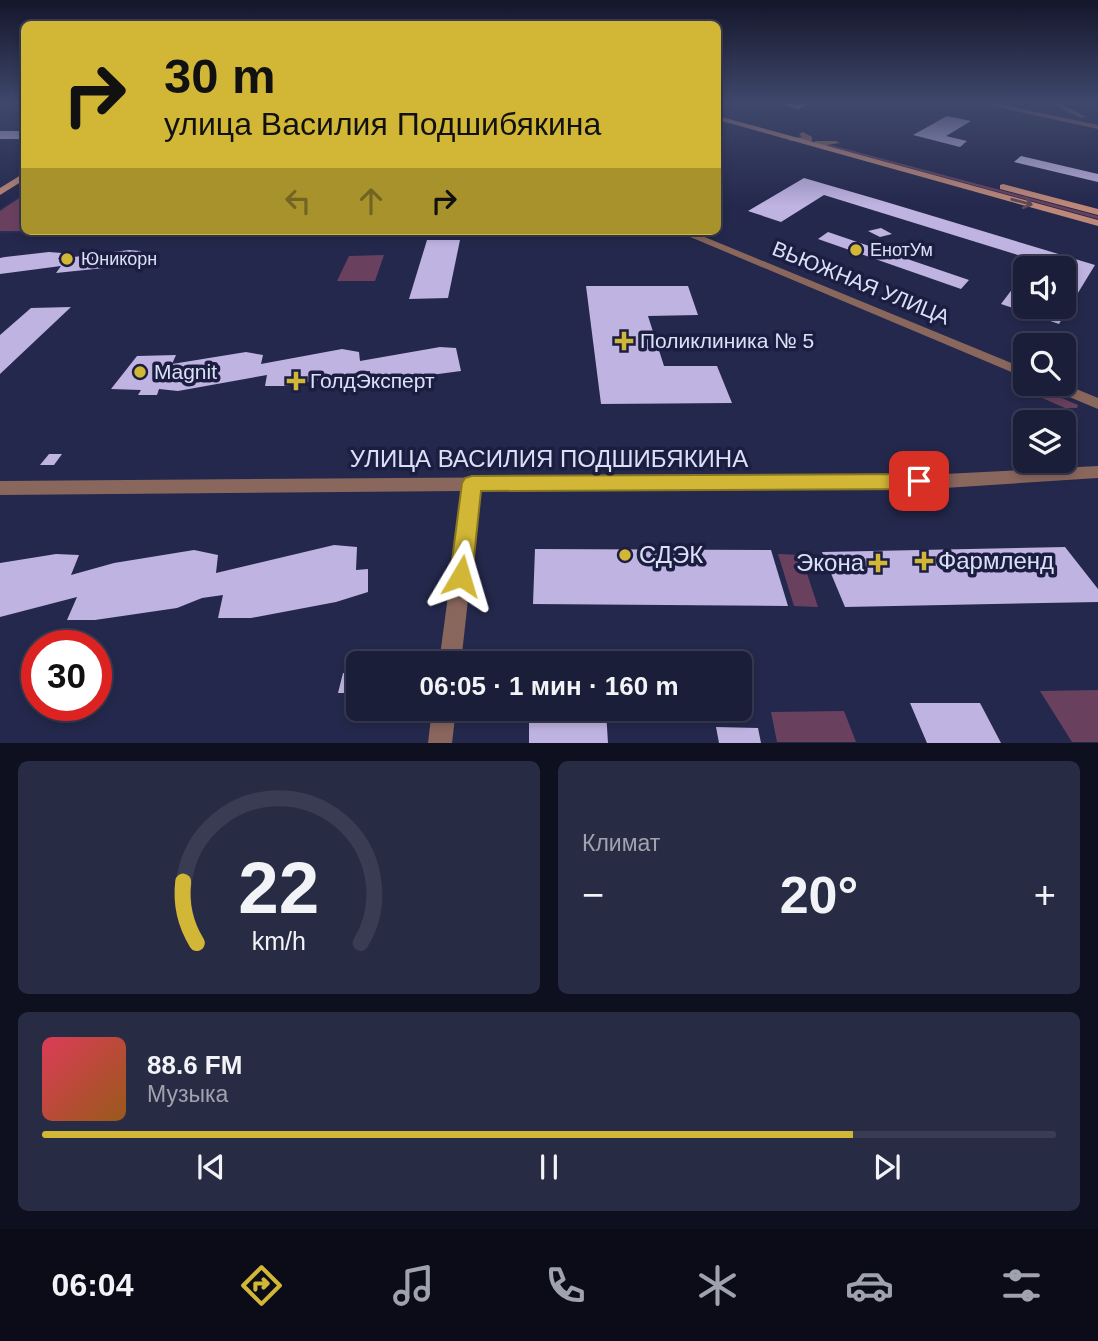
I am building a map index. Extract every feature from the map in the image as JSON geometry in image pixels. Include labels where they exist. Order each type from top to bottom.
[{"type":"street","points":[[783,137],[1098,223]]},
{"type":"street","points":[[791,139],[809,139],[806,137]]},
{"type":"street","points":[[813,137],[1098,212]]},
{"type":"street","points":[[826,148],[818,143],[836,143]]},
{"type":"street","points":[[0,192],[21,179]]},
{"type":"street","name":"ВЬЮЖНАЯ УЛИЦА","points":[[691,235],[1013,369]]},
{"type":"street","points":[[1076,395],[1098,404]]},
{"type":"street","name":"УЛИЦА ВАСИЛИЯ ПОДШИБЯКИНА","points":[[0,488],[945,481],[1098,472]]},
{"type":"street","points":[[451,651],[472,483]]},
{"type":"street","points":[[440,743],[443,721]]},
{"type":"shaded area","points":[[827,144],[1098,216],[1098,219],[829,146]]},
{"type":"shaded area","points":[[21,195],[21,233],[0,233],[0,209]]},
{"type":"shaded area","points":[[21,197],[21,231],[0,231],[0,211]]},
{"type":"shaded area","points":[[384,255],[375,281],[337,281],[349,256]]},
{"type":"shaded area","points":[[1038,396],[1057,396],[1078,405],[1077,408],[1065,408]]},
{"type":"shaded area","points":[[778,554],[801,555],[818,607],[794,606]]},
{"type":"shaded area","points":[[1098,690],[1098,742],[1072,742],[1040,691]]},
{"type":"shaded area","points":[[844,711],[856,742],[777,742],[771,712]]},
{"type":"building","points":[[0,137],[21,137],[21,139],[0,139]]},
{"type":"building","points":[[920,137],[949,137],[967,141],[960,147]]},
{"type":"building","points":[[1021,156],[1098,174],[1098,182],[1014,162]]},
{"type":"building","points":[[804,178],[1065,256],[1021,256],[824,195],[781,222],[748,211]]},
{"type":"building","points":[[881,228],[892,234],[880,237],[868,231]]},
{"type":"building","points":[[828,232],[969,280],[961,289],[818,239]]},
{"type":"building","points":[[427,240],[460,240],[448,298],[409,299]]},
{"type":"building","points":[[129,250],[141,251],[133,265],[56,273],[61,266],[0,274],[0,258],[5,257],[62,253],[58,259]]},
{"type":"building","points":[[1076,259],[1095,265],[1076,296]]},
{"type":"building","name":"Поликлиника № 5","points":[[586,286],[688,286],[698,315],[648,316],[664,366],[717,366],[732,403],[601,404]]},
{"type":"building","points":[[1013,288],[1013,308],[1001,304]]},
{"type":"building","points":[[71,307],[0,374],[0,335],[31,308]]},
{"type":"building","points":[[1044,319],[1062,319],[1059,324]]},
{"type":"building","points":[[440,347],[456,348],[461,371],[370,383],[370,371],[285,386],[265,386],[267,375],[178,391],[159,389],[157,395],[138,395],[141,390],[111,389],[137,356],[176,355],[172,364],[246,352],[263,355],[261,364],[342,349],[359,352],[360,361]]},
{"type":"building","points":[[49,454],[62,454],[54,465],[40,465]]},
{"type":"building","points":[[334,545],[357,547],[356,570],[368,569],[368,592],[336,602],[251,618],[218,618],[223,595],[202,598],[177,608],[95,620],[67,620],[77,597],[0,617],[0,563],[56,554],[79,555],[71,575],[114,563],[194,550],[218,555],[216,573]]},
{"type":"building","points":[[1065,547],[1098,589],[1098,602],[845,607],[822,552]]},
{"type":"building","points":[[535,549],[771,550],[788,606],[533,604]]},
{"type":"building","points":[[343,673],[346,673],[346,693],[338,693]]},
{"type":"building","points":[[910,703],[980,703],[1001,743],[927,743]]},
{"type":"building","points":[[529,721],[607,721],[608,743],[529,743]]},
{"type":"building","points":[[716,727],[758,728],[761,743],[719,743]]},
{"type":"place","name":"ЕнотУм","points":[[856,250]]},
{"type":"place","name":"Юникорн","points":[[67,259]]},
{"type":"place","name":"Поликлиника № 5","points":[[624,341]]},
{"type":"place","name":"Magnit","points":[[140,372]]},
{"type":"place","name":"ГолдЭксперт","points":[[296,381]]},
{"type":"place","name":"СДЭК","points":[[625,555]]},
{"type":"place","name":"Фармленд","points":[[924,561]]},
{"type":"place","name":"Экона","points":[[878,563]]},
{"type":"route","points":[[461,576],[472,483],[919,481]]}]
